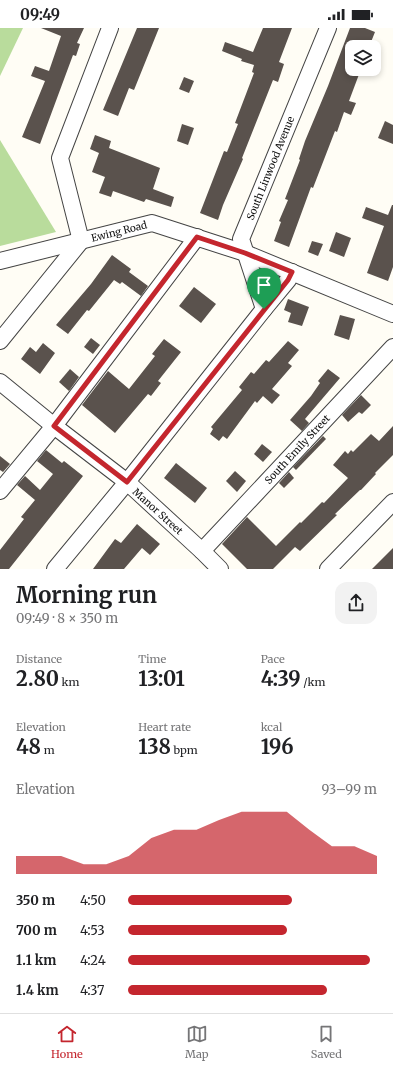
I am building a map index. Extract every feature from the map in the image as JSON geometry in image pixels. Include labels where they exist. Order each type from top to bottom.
[{"type":"street","points":[[0,341],[81,241],[60,158],[110,28]]},
{"type":"street","name":"South Linwood Avenue","points":[[264,309],[241,239],[328,28]]},
{"type":"street","name":"Ewing Road","points":[[0,261],[152,223],[245,253],[393,314]]},
{"type":"street","points":[[0,491],[54,426],[197,237]]},
{"type":"street","points":[[55,569],[127,482],[288,280],[292,272]]},
{"type":"street","name":"South Emily Street","points":[[202,551],[393,347]]},
{"type":"street","name":"Manor Street","points":[[0,382],[127,482],[220,569]]},
{"type":"street","points":[[328,569],[393,502]]},
{"type":"green space","points":[[0,28],[23,28],[0,76]]},
{"type":"green space","points":[[0,140],[56,232],[0,246]]},
{"type":"building","points":[[41,28],[84,28],[77,43],[80,44],[76,56],[73,55],[40,144],[22,137],[45,81],[31,76],[35,66],[49,71],[61,36]]},
{"type":"building","points":[[137,28],[159,28],[134,90],[129,88],[118,116],[103,110]]},
{"type":"building","points":[[263,28],[292,28],[279,62],[284,64],[278,82],[273,80],[218,220],[200,213],[224,151],[227,152],[238,124],[235,123],[254,73],[252,72],[254,65],[241,61],[242,59],[222,51],[225,42],[253,52]]},
{"type":"building","points":[[350,28],[365,28],[375,32],[372,40],[345,40]]},
{"type":"building","points":[[345,41],[345,76],[358,76],[349,101],[356,103],[351,115],[344,112],[337,132],[335,131],[313,188],[311,187],[289,247],[274,241],[281,222],[279,221],[288,200],[285,199],[300,160],[299,159],[305,141]]},
{"type":"building","points":[[184,77],[194,81],[189,93],[179,89]]},
{"type":"building","points":[[385,121],[393,125],[393,144],[378,138]]},
{"type":"building","points":[[182,124],[194,128],[188,145],[177,141]]},
{"type":"building","points":[[95,135],[111,141],[109,148],[160,168],[153,189],[174,197],[171,207],[146,199],[144,202],[113,191],[111,197],[99,193],[105,177],[92,172],[99,153],[90,149]]},
{"type":"building","points":[[392,205],[393,267],[388,281],[367,273],[384,226],[362,218],[366,207],[388,215]]},
{"type":"building","points":[[336,232],[351,238],[344,257],[329,251]]},
{"type":"building","points":[[312,241],[323,244],[318,256],[308,252]]},
{"type":"building","points":[[112,255],[131,269],[129,272],[148,286],[141,296],[122,282],[120,284],[114,280],[68,334],[56,325],[91,284]]},
{"type":"building","points":[[194,287],[216,304],[201,323],[179,306]]},
{"type":"building","points":[[288,299],[309,307],[302,326],[288,322],[291,313],[284,310]]},
{"type":"building","points":[[340,315],[355,319],[349,340],[334,335]]},
{"type":"building","points":[[91,338],[100,345],[93,354],[84,347]]},
{"type":"building","points":[[164,339],[181,352],[158,381],[161,383],[151,396],[148,394],[115,433],[82,405],[108,371],[129,389],[155,356],[152,354]]},
{"type":"building","points":[[288,341],[299,350],[288,363],[292,366],[272,389],[280,395],[272,404],[263,396],[257,403],[255,401],[227,439],[223,436],[219,441],[210,434],[213,429],[211,427],[242,390],[239,387],[251,372],[254,374],[266,360],[269,362]]},
{"type":"building","points":[[43,343],[55,353],[40,374],[21,359],[30,347],[36,352]]},
{"type":"building","points":[[70,369],[79,377],[69,391],[59,382]]},
{"type":"building","points":[[328,369],[340,378],[305,419],[309,423],[302,431],[290,420],[311,396],[320,383],[318,381]]},
{"type":"building","points":[[361,395],[371,405],[362,414],[359,412],[348,422],[342,415]]},
{"type":"building","points":[[393,426],[393,455],[361,490],[335,514],[337,515],[300,551],[295,547],[273,569],[247,569],[222,544],[247,517],[276,546],[322,502],[324,503],[348,478],[333,465],[345,451],[348,454],[351,450],[353,452],[371,434],[379,441]]},
{"type":"building","points":[[323,436],[326,439],[296,470],[293,467]]},
{"type":"building","points":[[262,444],[272,452],[263,462],[254,454]]},
{"type":"building","points":[[46,450],[62,463],[64,461],[83,476],[9,569],[0,569],[0,550],[24,519],[21,517],[35,500],[17,485],[25,476],[40,490],[53,474],[37,461]]},
{"type":"building","points":[[0,456],[10,464],[3,472],[0,470]]},
{"type":"building","points":[[176,463],[207,488],[195,503],[164,478]]},
{"type":"building","points":[[235,471],[246,481],[237,492],[226,481]]},
{"type":"building","points":[[289,472],[294,478],[284,488],[279,483]]},
{"type":"building","points":[[137,524],[160,544],[150,555],[142,548],[124,569],[93,569],[115,539],[121,543]]},
{"type":"building","points":[[393,548],[393,569],[372,569]]},
{"type":"route","points":[[197,237],[245,253],[292,272],[288,280],[264,309],[127,482],[54,426],[197,237]]}]
